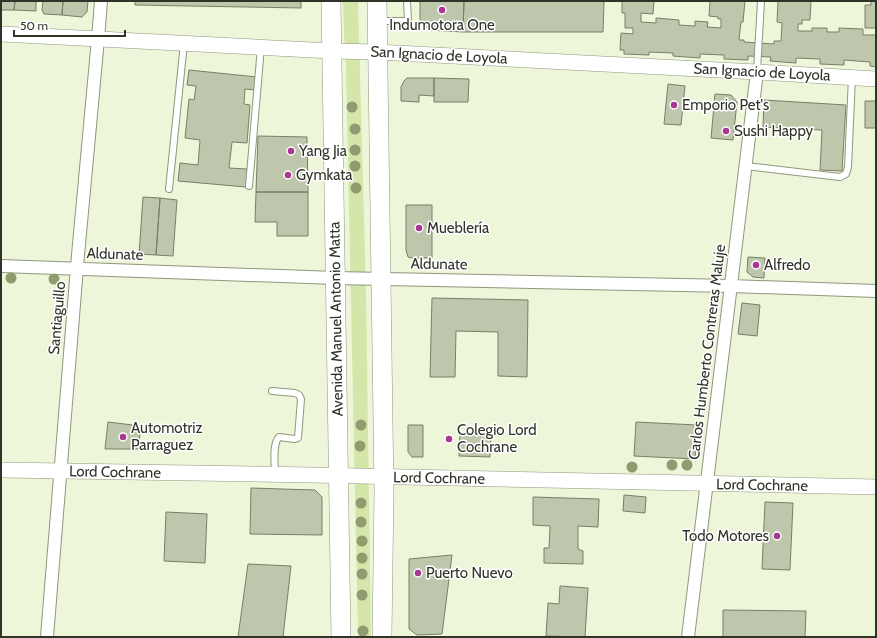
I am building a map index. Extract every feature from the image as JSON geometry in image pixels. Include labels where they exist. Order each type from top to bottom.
[{"type":"main road","name":"Avenida Manuel Antonio Matta","points":[[332,1],[341,637]]},
{"type":"main road","points":[[377,1],[383,477],[382,637]]},
{"type":"street","name":"Santiaguillo","points":[[47,637],[100,1]]},
{"type":"street","name":"San Ignacio de Loyola","points":[[1,34],[184,44],[377,52],[876,79]]},
{"type":"street","name":"Carlos Humberto Contreras Maluje","points":[[688,637],[757,72]]},
{"type":"street","name":"Aldunate","points":[[1,266],[335,278],[731,286],[876,291]]},
{"type":"street","name":"Lord Cochrane","points":[[1,470],[876,487]]},
{"type":"lane","points":[[377,22],[408,20],[407,1]]},
{"type":"lane","points":[[757,72],[761,1]]},
{"type":"lane","points":[[169,189],[184,44]]},
{"type":"lane","points":[[249,186],[261,47]]},
{"type":"lane","points":[[746,166],[840,177],[846,174],[848,167],[852,77]]},
{"type":"lane","points":[[272,392],[295,393],[299,395],[301,399],[298,438],[279,437],[276,440],[275,475]]},
{"type":"green space","points":[[343,1],[358,1],[366,291],[371,637],[358,637],[346,66]]},
{"type":"building","points":[[1,1],[15,1],[14,10],[1,10]]},
{"type":"building","points":[[15,1],[36,1],[36,11],[14,10]]},
{"type":"building","points":[[43,1],[63,1],[62,15],[44,14],[42,10]]},
{"type":"building","points":[[63,1],[88,1],[87,12],[82,17],[62,15]]},
{"type":"building","points":[[135,1],[301,1],[301,8],[135,5]]},
{"type":"building","name":"Indumotora One","points":[[420,1],[464,1],[463,32],[429,30],[420,19]]},
{"type":"building","points":[[464,1],[604,1],[603,32],[463,32]]},
{"type":"building","points":[[622,1],[654,1],[653,14],[641,13],[641,22],[656,23],[656,18],[679,20],[679,25],[695,26],[695,21],[708,22],[707,27],[721,28],[721,19],[718,19],[718,17],[709,16],[710,1],[745,1],[743,22],[741,22],[739,40],[744,40],[744,42],[774,44],[774,41],[781,41],[782,23],[777,22],[778,1],[811,1],[810,20],[802,20],[802,24],[798,24],[798,31],[812,31],[812,28],[827,28],[827,32],[839,32],[839,28],[863,29],[863,35],[876,35],[876,67],[870,66],[870,62],[844,60],[844,65],[820,64],[820,59],[796,58],[796,63],[770,61],[771,57],[748,56],[748,60],[724,59],[724,55],[700,54],[700,58],[673,56],[673,53],[649,52],[649,55],[624,54],[624,50],[620,50],[621,33],[633,34],[633,28],[625,28],[625,13],[622,13]]},
{"type":"building","points":[[871,1],[876,1],[876,28],[865,28],[865,5],[871,5]]},
{"type":"building","points":[[189,70],[257,77],[255,90],[245,89],[244,104],[250,105],[247,143],[232,142],[229,168],[247,169],[246,187],[178,181],[180,163],[198,165],[200,140],[185,138],[189,99],[194,100],[196,86],[187,85]]},
{"type":"building","points":[[407,78],[434,78],[434,96],[419,95],[419,102],[401,101],[401,87]]},
{"type":"building","points":[[434,78],[469,79],[468,102],[434,102]]},
{"type":"building","name":"Emporio Pet's","points":[[668,84],[685,86],[681,125],[664,124]]},
{"type":"building","points":[[715,94],[731,95],[737,102],[733,140],[711,138]]},
{"type":"building","points":[[764,100],[846,105],[842,171],[820,170],[822,130],[763,127]]},
{"type":"building","points":[[865,101],[876,101],[876,128],[865,128]]},
{"type":"building","points":[[258,136],[307,137],[308,192],[256,192]]},
{"type":"building","points":[[256,192],[308,192],[308,236],[277,236],[277,222],[255,222]]},
{"type":"building","points":[[143,197],[160,198],[156,255],[139,254]]},
{"type":"building","points":[[160,198],[177,200],[173,256],[156,255]]},
{"type":"building","name":"Mueblería","points":[[406,205],[432,205],[432,258],[408,257],[406,250]]},
{"type":"building","name":"Alfredo","points":[[748,257],[765,258],[764,278],[753,277],[747,272]]},
{"type":"building","points":[[432,298],[528,300],[527,377],[498,376],[498,332],[456,331],[455,377],[430,377]]},
{"type":"building","points":[[742,303],[760,305],[757,336],[738,334]]},
{"type":"building","name":"Automotriz Parraguez","points":[[108,422],[141,426],[138,449],[105,449]]},
{"type":"building","points":[[636,422],[697,425],[695,459],[634,456]]},
{"type":"building","points":[[408,425],[423,425],[423,457],[412,457],[408,452]]},
{"type":"building","points":[[460,433],[491,434],[490,457],[459,456]]},
{"type":"building","points":[[251,488],[315,490],[322,497],[322,535],[250,534]]},
{"type":"building","points":[[624,495],[646,497],[645,513],[623,511]]},
{"type":"building","points":[[533,497],[599,499],[598,527],[578,526],[578,549],[583,551],[583,564],[544,563],[544,548],[549,548],[550,526],[533,525]]},
{"type":"building","name":"Todo Motores","points":[[765,502],[793,503],[790,570],[762,569]]},
{"type":"building","points":[[166,512],[207,514],[205,563],[164,561]]},
{"type":"building","points":[[452,555],[442,634],[417,635],[409,629],[409,559]]},
{"type":"building","points":[[248,564],[291,566],[283,637],[238,637]]},
{"type":"building","points":[[560,586],[588,588],[585,637],[546,636],[548,603],[559,604]]},
{"type":"building","points":[[723,610],[806,611],[805,637],[723,637]]},
{"type":"place","name":"Indumotora One","points":[[442,10]]},
{"type":"place","name":"Emporio Pet's","points":[[674,105]]},
{"type":"place","name":"Sushi Happy","points":[[726,131]]},
{"type":"place","name":"Yang Jia","points":[[291,151]]},
{"type":"place","name":"Gymkata","points":[[288,175]]},
{"type":"place","name":"Mueblería","points":[[419,228]]},
{"type":"place","name":"Alfredo","points":[[756,265]]},
{"type":"place","name":"Automotriz Parraguez","points":[[123,437]]},
{"type":"place","name":"Colegio Lord Cochrane","points":[[449,439]]},
{"type":"place","name":"Todo Motores","points":[[777,536]]},
{"type":"place","name":"Puerto Nuevo","points":[[418,573]]}]
